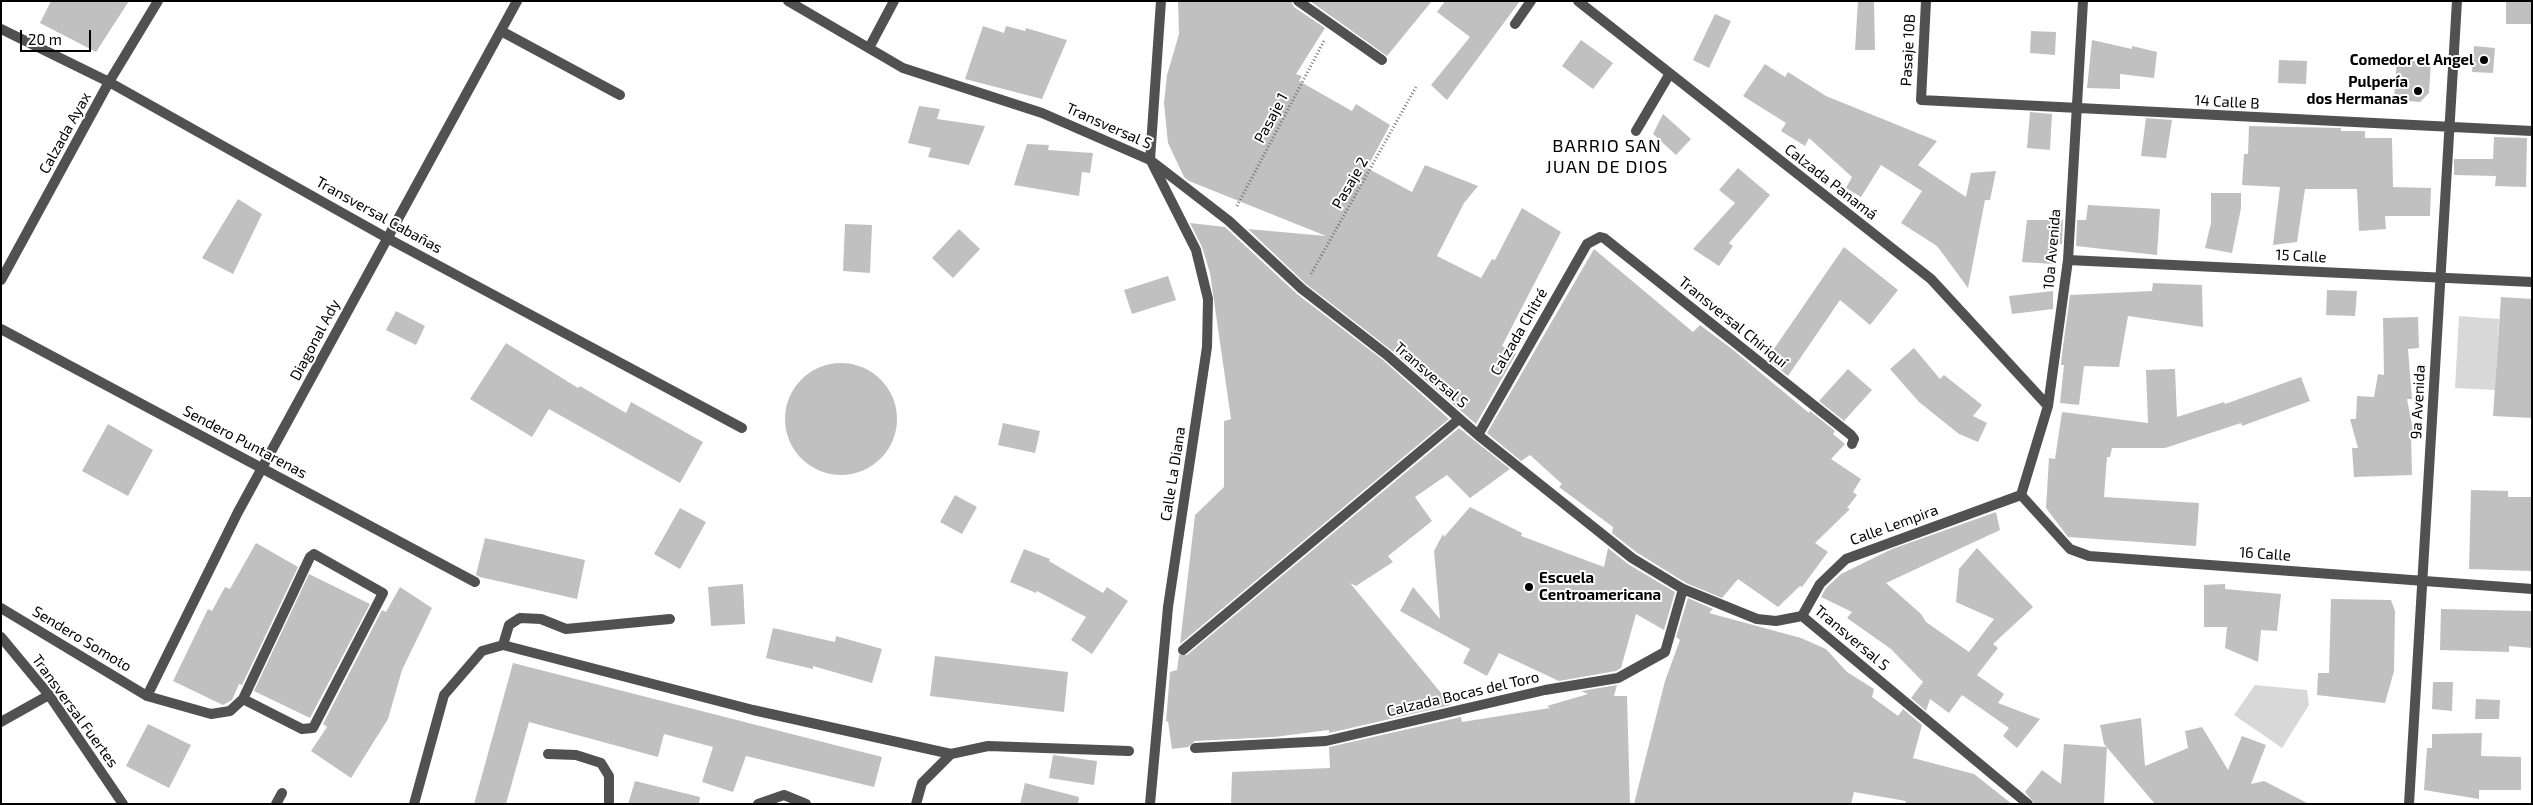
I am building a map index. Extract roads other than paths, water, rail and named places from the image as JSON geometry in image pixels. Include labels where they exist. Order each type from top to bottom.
[{"type":"street","name":"Calzada Ayax","points":[[1,280],[109,82],[158,1]]},
{"type":"street","name":"Diagonal Ady","points":[[147,696],[238,512],[517,1]]},
{"type":"street","name":"Transversal S","points":[[788,1],[903,68],[1042,113],[1150,160],[1229,221],[1302,288],[1387,355],[1478,435],[1632,558],[1683,589],[1757,619],[1776,621],[1802,616],[2028,804]]},
{"type":"street","points":[[869,48],[894,1]]},
{"type":"street","points":[[1150,160],[1161,1]]},
{"type":"street","points":[[1298,1],[1382,60]]},
{"type":"street","points":[[1515,24],[1531,1]]},
{"type":"street","name":"Calzada Panamá","points":[[1578,1],[1669,75],[1931,279],[2048,406]]},
{"type":"street","name":"Pasaje 10B","points":[[1921,100],[1926,1]]},
{"type":"street","name":"10a Avenida","points":[[2021,495],[2048,406],[2068,260],[2083,1]]},
{"type":"street","name":"9a Avenida","points":[[2409,804],[2457,1]]},
{"type":"street","name":"Transversal Cabañas","points":[[1,29],[109,82],[387,238],[742,428]]},
{"type":"street","points":[[501,31],[620,95]]},
{"type":"street","points":[[1636,132],[1669,75]]},
{"type":"street","name":"14 Calle B","points":[[1921,100],[2077,110],[2532,131]]},
{"type":"street","name":"Calle La Diana","points":[[1150,160],[1196,250],[1208,299],[1207,347],[1168,607],[1150,804]]},
{"type":"street","name":"Transversal Chiriquí","points":[[1586,244],[1595,238],[1604,238],[1851,435],[1854,439],[1852,444]]},
{"type":"street","name":"Calzada Chitré","points":[[1478,435],[1586,244]]},
{"type":"street","name":"15 Calle","points":[[2068,260],[2532,282]]},
{"type":"street","name":"Sendero Puntarenas","points":[[1,329],[475,582]]},
{"type":"street","points":[[1183,650],[1459,419]]},
{"type":"street","name":"16 Calle","points":[[2021,495],[2070,549],[2089,556],[2532,589]]},
{"type":"street","name":"Calle Lempira","points":[[1802,616],[1820,584],[1846,559],[2021,495]]},
{"type":"street","points":[[314,554],[382,591],[383,595],[313,728],[302,729],[243,699],[311,555],[314,554]]},
{"type":"street","name":"Calzada Bocas del Toro","points":[[1195,748],[1326,741],[1545,690],[1618,678],[1665,652],[1683,589]]},
{"type":"street","name":"Sendero Somoto","points":[[1,608],[147,696],[211,714],[230,711],[243,699]]},
{"type":"street","points":[[503,645],[509,625],[520,618],[541,619],[566,628],[670,619]]},
{"type":"street","name":"Transversal Fuertes","points":[[1,637],[49,695],[123,804]]},
{"type":"street","points":[[414,804],[444,695],[482,651],[503,645],[753,710],[951,754],[988,746],[1129,751]]},
{"type":"street","points":[[1,722],[49,695]]},
{"type":"street","points":[[548,754],[576,755],[601,763],[609,776],[609,804]]},
{"type":"street","points":[[919,803],[922,783],[951,754]]},
{"type":"street","points":[[276,804],[282,794]]},
{"type":"street","points":[[758,804],[784,795],[806,804]]},
{"type":"place","name":"Comedor el Angel","points":[[2484,60]]},
{"type":"place","name":"Pulpería dos Hermanas","points":[[2418,91]]},
{"type":"place","name":"Escuela Centroamericana","points":[[1529,587]]},
{"type":"district","name":"BARRIO SAN JUAN DE DIOS","points":[[1607,156]]}]
